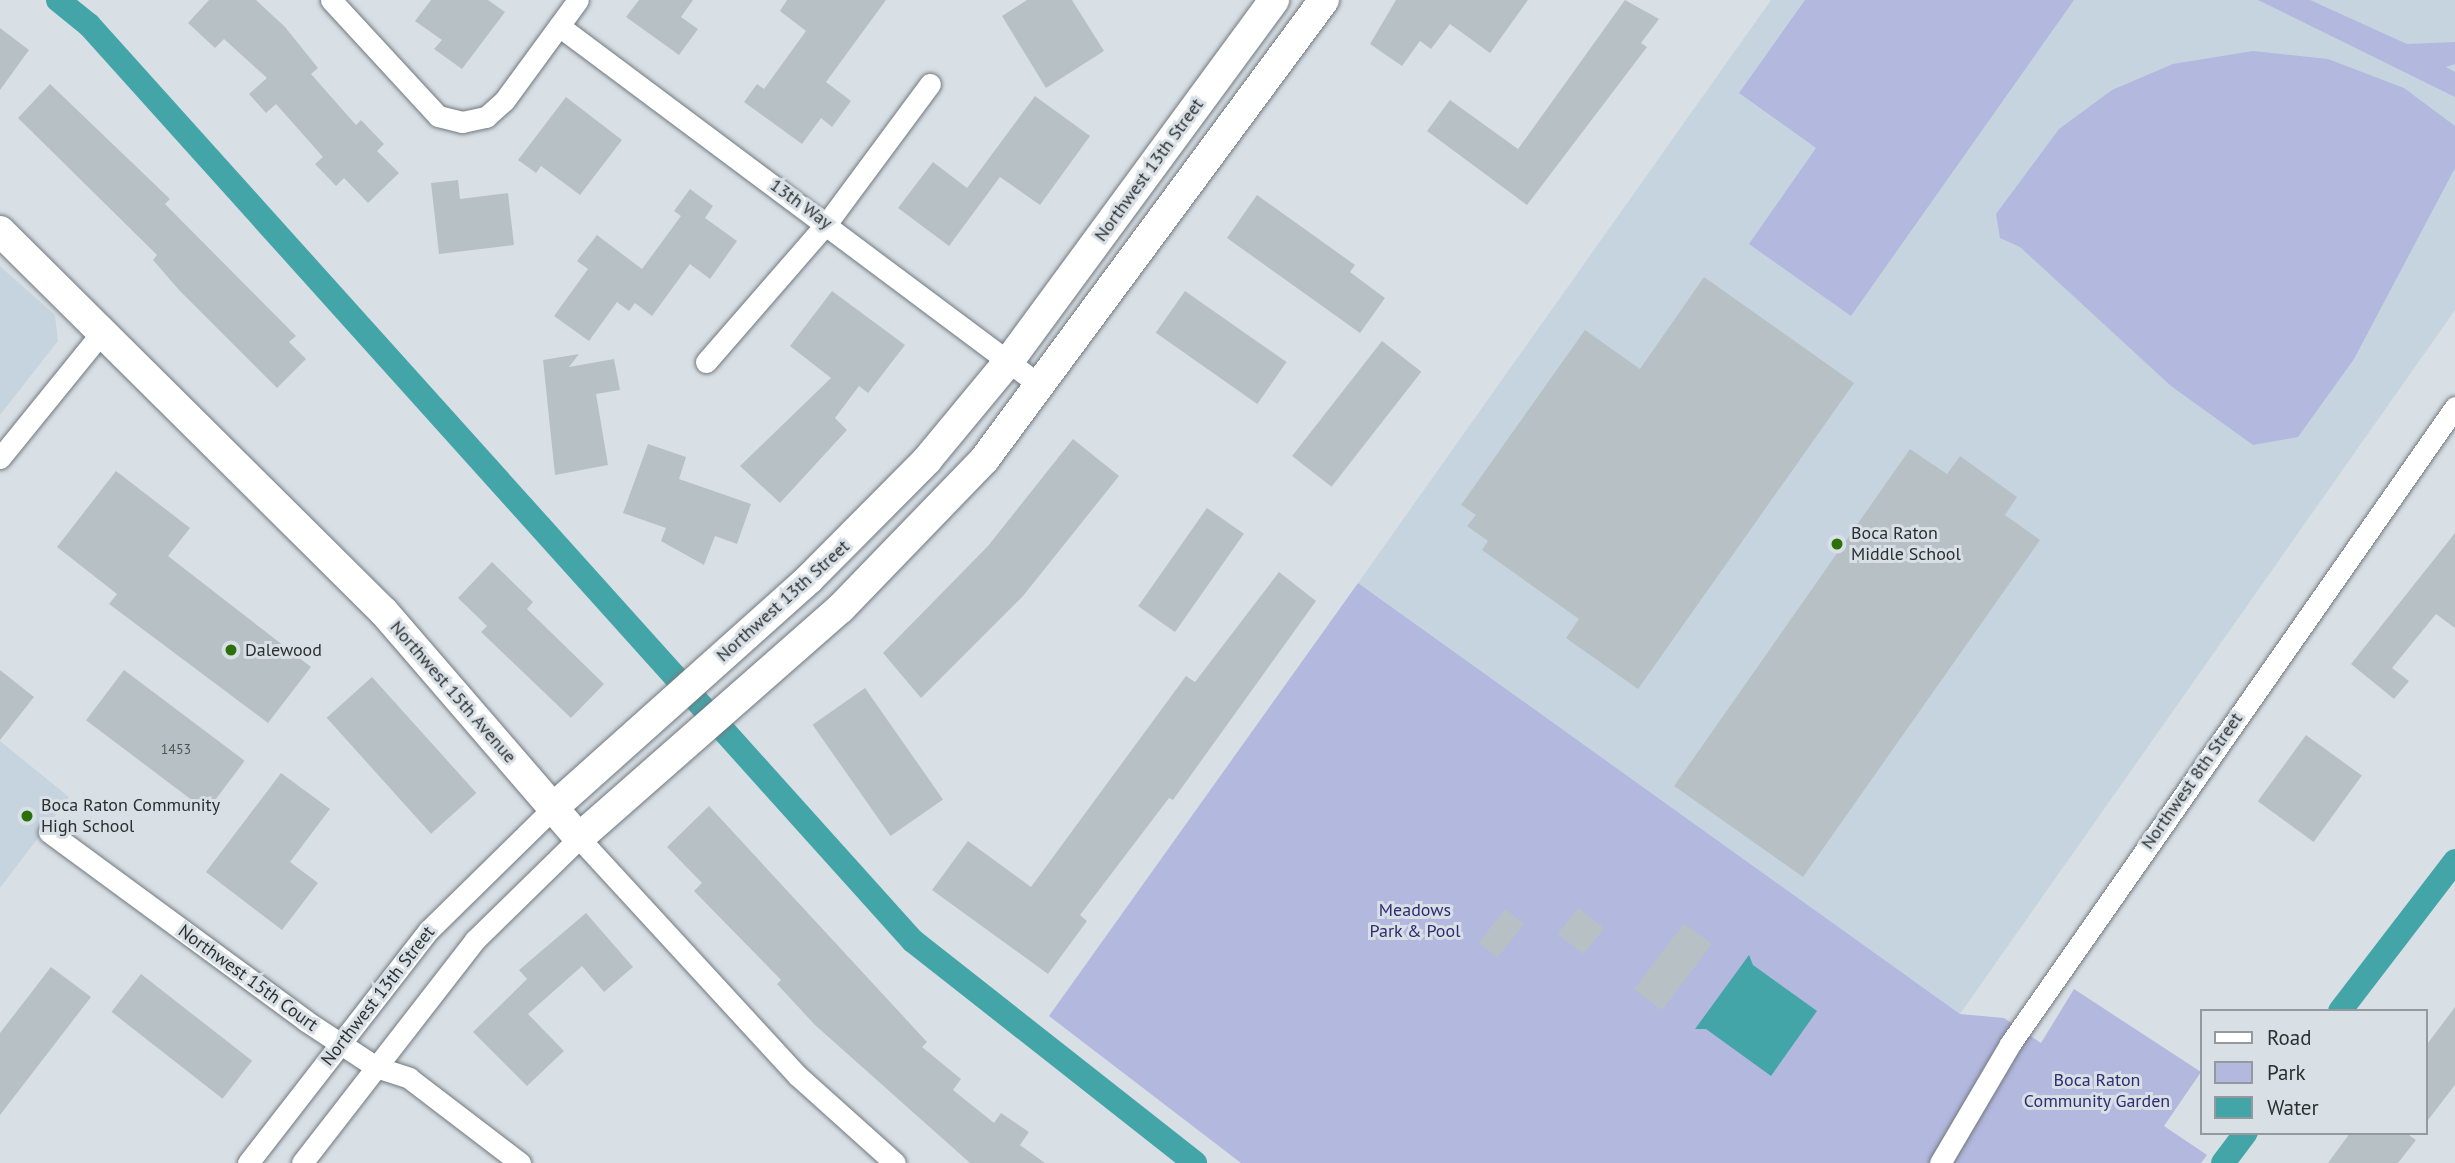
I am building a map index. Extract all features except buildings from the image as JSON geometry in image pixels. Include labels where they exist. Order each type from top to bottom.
[{"type":"street","points":[[331,0],[438,116],[462,122],[486,117],[514,86],[578,0]]},
{"type":"street","name":"Northwest 13th Street","points":[[248,1163],[429,930],[553,808],[867,524],[1009,361],[1274,0]]},
{"type":"street","points":[[302,1163],[475,940],[579,838],[750,689],[914,536],[1041,386],[1324,0]]},
{"type":"street","name":"13th Way","points":[[559,26],[827,223],[1041,386]]},
{"type":"street","points":[[706,362],[827,223],[930,84]]},
{"type":"street","name":"Northwest 15th Avenue","points":[[0,231],[384,612],[579,838],[798,1076],[895,1163]]},
{"type":"street","points":[[0,458],[103,331]]},
{"type":"street","name":"Northwest 8th Street","points":[[1940,1163],[2010,1044],[2455,407]]},
{"type":"street","name":"Northwest 15th Court","points":[[49,832],[341,1044],[376,1067],[409,1078],[520,1163]]},
{"type":"shaded area","name":"Boca Raton Middle School","points":[[1771,0],[2455,0],[2455,310],[1960,1014],[1358,583]]},
{"type":"shaded area","points":[[0,266],[55,315],[58,341],[0,415]]},
{"type":"shaded area","name":"Boca Raton Community High School","points":[[0,741],[69,797],[0,888]]},
{"type":"green space","points":[[1805,0],[2074,0],[1851,316],[1749,244],[1816,148],[1739,93]]},
{"type":"green space","points":[[2258,0],[2310,0],[2407,44],[2455,42],[2455,64],[2446,67],[2455,72],[2455,97]]},
{"type":"green space","points":[[2253,51],[2328,59],[2404,88],[2455,126],[2455,168],[2354,359],[2298,437],[2253,445],[2171,386],[2020,247],[2000,238],[1996,214],[2059,129],[2112,90],[2173,64]]},
{"type":"green space","name":"Meadows Park & Pool","points":[[1358,583],[1960,1014],[2004,1018],[2041,1043],[2074,989],[2200,1071],[2164,1126],[2207,1155],[2201,1163],[1241,1163],[1049,1016]]},
{"type":"water","points":[[1749,955],[1753,965],[1817,1011],[1771,1076],[1706,1029],[1695,1029]]},
{"type":"waterway","points":[[58,0],[89,25],[913,941],[1195,1163]]},
{"type":"waterway","points":[[2342,1009],[2455,861]]},
{"type":"waterway","points":[[2223,1163],[2244,1135]]},
{"type":"place","name":"Boca Raton Middle School","points":[[1837,544]]},
{"type":"place","name":"Dalewood","points":[[231,650]]},
{"type":"place","name":"Boca Raton Community High School","points":[[27,816]]},
{"type":"park label","name":"Boca Raton Community Garden","points":[[2097,1091]]}]
